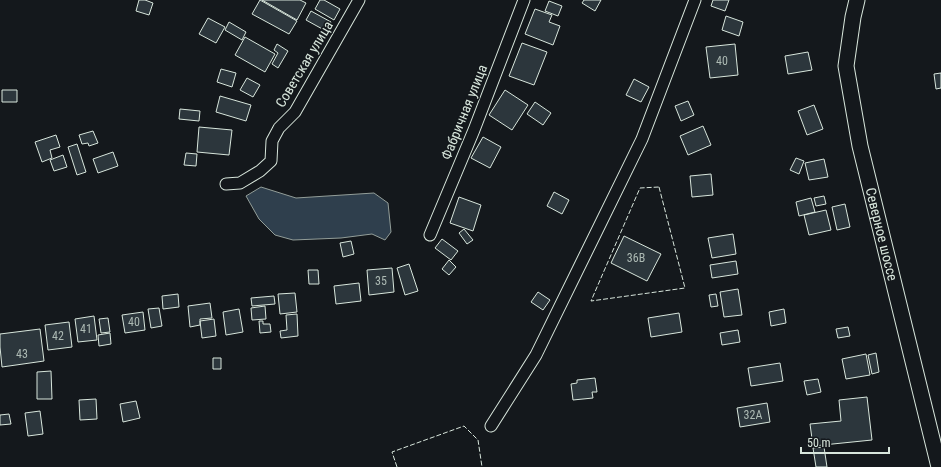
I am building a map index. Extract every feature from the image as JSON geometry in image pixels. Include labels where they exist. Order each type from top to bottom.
[{"type":"main road","name":"Северное шоссе","points":[[856,0],[846,66],[860,146],[939,467]]},
{"type":"street","name":"Советская улица","points":[[226,184],[240,183],[260,171],[271,161],[272,141],[279,128],[295,112],[358,0]]},
{"type":"street","name":"Фабричная улица","points":[[430,235],[474,130],[524,0]]},
{"type":"street","points":[[490,426],[536,355],[642,139],[695,0]]},
{"type":"water","points":[[261,187],[296,198],[374,193],[388,203],[391,232],[385,240],[372,234],[341,238],[293,240],[275,235],[259,219],[246,196]]},
{"type":"building","points":[[139,0],[145,0],[153,3],[149,15],[136,11]]},
{"type":"building","points":[[260,0],[297,21],[289,34],[252,14]]},
{"type":"building","points":[[262,0],[300,0],[306,3],[297,20]]},
{"type":"building","points":[[320,0],[324,0],[340,9],[334,20],[315,9]]},
{"type":"building","points":[[584,0],[601,0],[595,11],[582,3]]},
{"type":"building","points":[[713,0],[729,0],[725,11],[711,6]]},
{"type":"building","points":[[549,1],[562,6],[558,16],[545,11]]},
{"type":"building","points":[[535,9],[552,15],[549,22],[560,26],[553,45],[525,34]]},
{"type":"building","points":[[311,11],[331,22],[326,31],[306,20]]},
{"type":"building","points":[[726,16],[743,22],[739,36],[722,30]]},
{"type":"building","points":[[208,18],[225,27],[216,43],[199,34]]},
{"type":"building","points":[[229,22],[246,32],[242,40],[225,30]]},
{"type":"building","points":[[245,37],[275,54],[265,72],[235,55]]},
{"type":"building","points":[[522,43],[547,52],[534,85],[509,76]]},
{"type":"building","points":[[277,44],[288,51],[278,68],[272,64],[278,53],[274,50]]},
{"type":"building","points":[[735,44],[738,75],[710,78],[706,47]]},
{"type":"building","points":[[808,52],[812,70],[788,74],[785,56]]},
{"type":"building","points":[[221,69],[236,73],[232,87],[217,82]]},
{"type":"building","points":[[941,73],[941,88],[936,89],[934,74]]},
{"type":"building","points":[[247,78],[260,85],[253,97],[240,90]]},
{"type":"building","points":[[634,79],[649,87],[641,102],[626,95]]},
{"type":"building","points":[[2,90],[17,90],[17,102],[2,102]]},
{"type":"building","points":[[505,90],[528,105],[512,130],[489,115]]},
{"type":"building","points":[[220,96],[251,105],[246,121],[216,112]]},
{"type":"building","points":[[688,101],[694,115],[681,121],[675,106]]},
{"type":"building","points":[[535,102],[551,113],[543,125],[527,114]]},
{"type":"building","points":[[814,105],[823,129],[807,135],[798,111]]},
{"type":"building","points":[[180,109],[200,111],[199,121],[179,119]]},
{"type":"building","points":[[703,126],[711,145],[688,155],[680,136]]},
{"type":"building","points":[[199,127],[232,130],[229,155],[197,152]]},
{"type":"building","points":[[93,131],[98,143],[89,146],[88,143],[82,144],[79,135]]},
{"type":"building","points":[[56,135],[60,147],[50,150],[52,158],[42,162],[35,142]]},
{"type":"building","points":[[483,137],[501,147],[490,168],[471,158]]},
{"type":"building","points":[[77,144],[86,172],[77,175],[68,147]]},
{"type":"building","points":[[113,152],[118,166],[98,173],[93,159]]},
{"type":"building","points":[[186,153],[197,154],[196,166],[184,165]]},
{"type":"building","points":[[63,155],[67,167],[54,171],[50,160]]},
{"type":"building","points":[[796,158],[804,161],[799,174],[790,170]]},
{"type":"building","points":[[824,159],[828,177],[809,180],[805,163]]},
{"type":"building","points":[[711,174],[713,195],[692,197],[690,176]]},
{"type":"building","points":[[554,192],[569,200],[562,214],[547,206]]},
{"type":"building","points":[[824,196],[826,204],[816,206],[814,198]]},
{"type":"building","points":[[459,197],[481,205],[473,231],[450,223]]},
{"type":"building","points":[[811,198],[815,212],[799,216],[796,202]]},
{"type":"building","points":[[845,204],[850,227],[837,230],[832,207]]},
{"type":"building","points":[[826,210],[831,230],[809,235],[804,215]]},
{"type":"building","points":[[464,229],[473,240],[467,244],[459,233]]},
{"type":"building","points":[[733,234],[736,254],[712,258],[708,238]]},
{"type":"building","points":[[624,236],[661,254],[647,281],[611,263]]},
{"type":"building","points":[[442,239],[458,251],[451,260],[435,248]]},
{"type":"building","points":[[351,241],[354,254],[343,257],[340,243]]},
{"type":"building","points":[[449,260],[456,267],[449,275],[442,269]]},
{"type":"building","points":[[736,261],[738,274],[712,278],[710,265]]},
{"type":"building","points":[[409,264],[418,291],[405,295],[397,268]]},
{"type":"building","points":[[392,268],[394,292],[369,295],[367,270]]},
{"type":"building","points":[[308,270],[318,270],[319,284],[309,284]]},
{"type":"building","points":[[359,283],[361,301],[336,304],[334,286]]},
{"type":"building","points":[[738,289],[742,315],[724,317],[720,292]]},
{"type":"building","points":[[538,292],[550,300],[543,310],[531,302]]},
{"type":"building","points":[[295,293],[297,312],[280,314],[278,294]]},
{"type":"building","points":[[178,294],[179,307],[163,309],[162,296]]},
{"type":"building","points":[[716,294],[718,306],[711,307],[709,295]]},
{"type":"building","points":[[274,296],[275,304],[252,306],[251,298]]},
{"type":"building","points":[[210,303],[212,318],[200,319],[200,325],[190,327],[188,306]]},
{"type":"building","points":[[265,306],[266,319],[252,320],[251,308]]},
{"type":"building","points":[[159,308],[162,326],[151,328],[148,309]]},
{"type":"building","points":[[239,309],[243,332],[226,335],[223,312]]},
{"type":"building","points":[[784,309],[786,323],[771,326],[769,312]]},
{"type":"building","points":[[143,312],[145,330],[125,333],[122,315]]},
{"type":"building","points":[[679,313],[682,332],[651,337],[648,318]]},
{"type":"building","points":[[297,314],[298,336],[281,338],[280,331],[287,330],[286,315]]},
{"type":"building","points":[[94,316],[97,340],[78,342],[75,319]]},
{"type":"building","points":[[108,318],[110,332],[101,333],[99,319]]},
{"type":"building","points":[[214,319],[216,336],[202,338],[200,321]]},
{"type":"building","points":[[259,321],[263,321],[263,324],[270,324],[271,332],[260,333]]},
{"type":"building","points":[[69,322],[72,347],[48,350],[45,325]]},
{"type":"building","points":[[848,327],[850,336],[838,338],[836,329]]},
{"type":"building","points":[[40,329],[44,361],[2,367],[0,334]]},
{"type":"building","points":[[738,330],[740,342],[722,345],[720,333]]},
{"type":"building","points":[[110,333],[111,344],[99,346],[98,335]]},
{"type":"building","points":[[876,353],[879,372],[872,374],[868,355]]},
{"type":"building","points":[[866,354],[870,375],[846,379],[842,359]]},
{"type":"building","points":[[213,358],[221,358],[221,369],[213,369]]},
{"type":"building","points":[[780,363],[783,381],[751,386],[748,368]]},
{"type":"building","points":[[51,371],[52,399],[37,399],[37,372]]},
{"type":"building","points":[[595,378],[597,392],[592,392],[593,398],[573,400],[571,384],[577,383],[577,380]]},
{"type":"building","points":[[818,379],[821,392],[807,395],[804,381]]},
{"type":"building","points":[[867,397],[872,440],[813,446],[810,424],[841,421],[839,400]]},
{"type":"building","points":[[96,399],[97,419],[80,420],[79,400]]},
{"type":"building","points":[[136,401],[140,418],[123,422],[120,404]]},
{"type":"building","points":[[767,403],[770,422],[740,427],[737,408]]},
{"type":"building","points":[[40,411],[43,434],[28,436],[25,413]]},
{"type":"building","points":[[9,414],[11,424],[0,425],[0,415]]},
{"type":"building","points":[[824,447],[827,467],[816,467],[813,448]]},
{"type":"fence","points":[[659,187],[685,288],[591,301],[640,188],[659,187]]},
{"type":"fence","points":[[397,467],[392,452],[464,426],[478,440],[482,467]]}]
